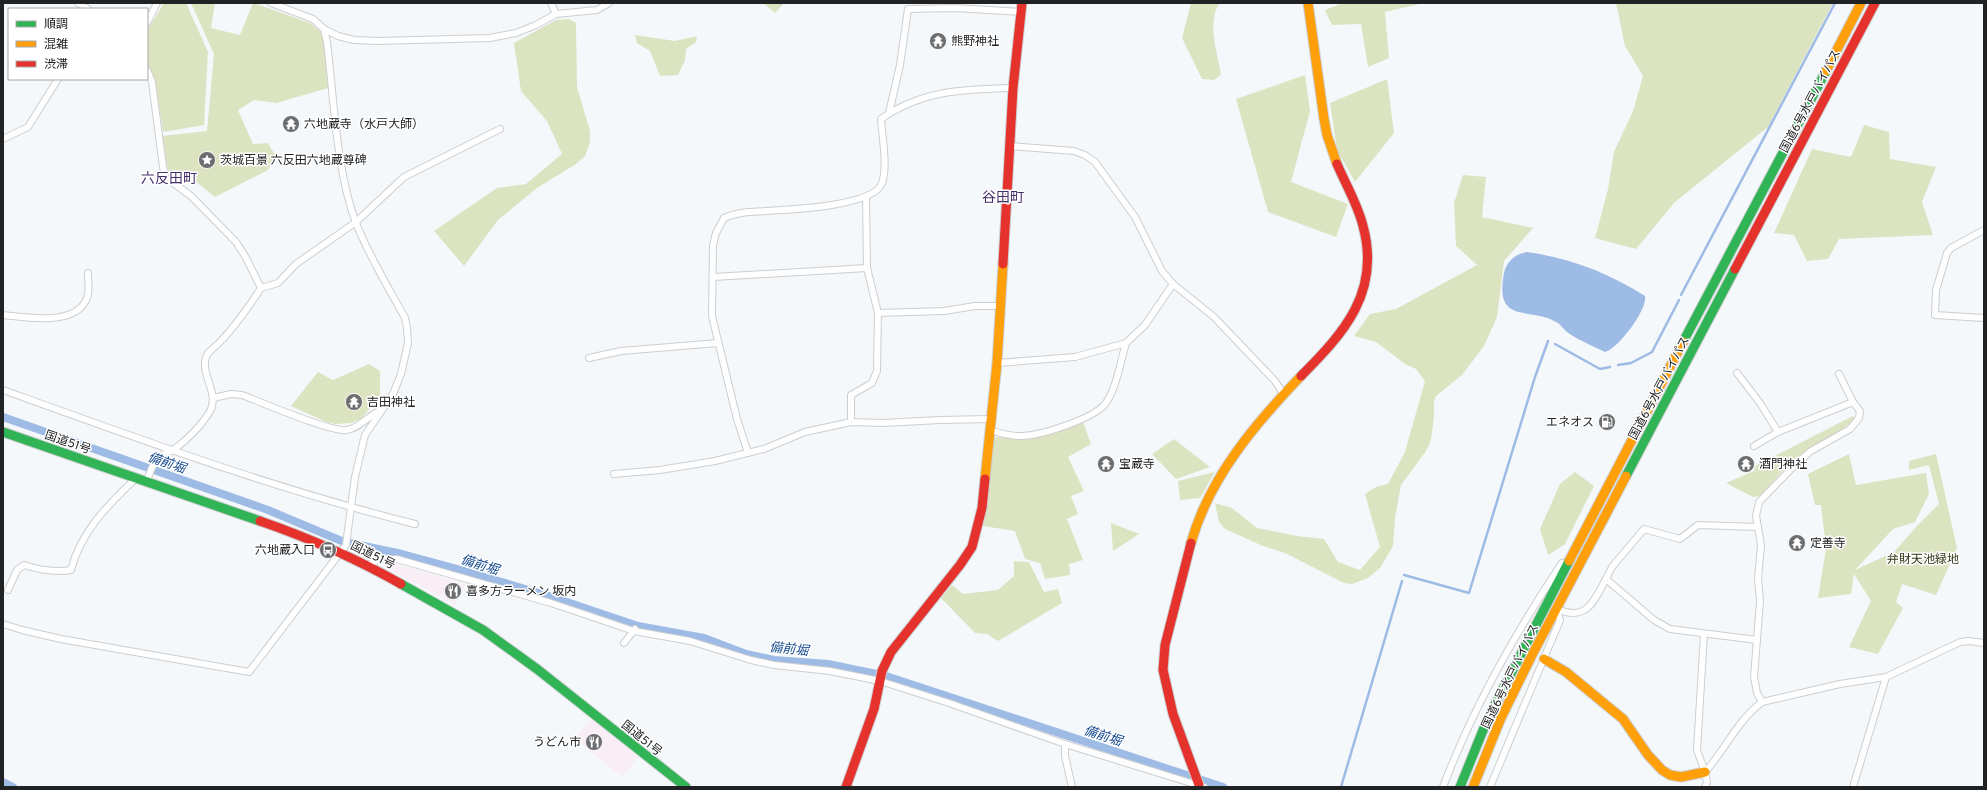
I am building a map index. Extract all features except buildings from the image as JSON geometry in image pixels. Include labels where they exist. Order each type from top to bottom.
[{"type":"main road","points":[[1198,781],[1168,695],[1163,668],[1167,642],[1199,518],[1205,504],[1236,452],[1350,320],[1365,287],[1368,248],[1362,220],[1336,162],[1326,132],[1308,3]]},
{"type":"main road","name":"国道6号水戸バイパス","points":[[1460,787],[1488,718],[1507,679],[1861,3]]},
{"type":"main road","name":"国道6号水戸バイパス","points":[[1473,787],[1501,718],[1875,3]]},
{"type":"main road","points":[[846,787],[874,709],[881,676],[891,652],[960,565],[972,547],[982,508],[997,363],[1012,88],[1022,8]]},
{"type":"main road","name":"国道51号","points":[[3,432],[288,531],[368,565],[483,630],[554,682],[686,787]]},
{"type":"main road","points":[[1544,659],[1566,672],[1623,719],[1641,742],[1651,761],[1657,767],[1671,775],[1680,777],[1705,772]]},
{"type":"street","points":[[148,21],[157,3]]},
{"type":"street","points":[[271,3],[313,19],[324,29],[338,36],[354,40],[377,41],[490,38],[516,33],[536,26],[556,14],[597,10],[609,3]]},
{"type":"street","points":[[550,3],[556,14]]},
{"type":"street","points":[[889,113],[908,6],[1022,8]]},
{"type":"street","points":[[3,624],[61,639],[249,672],[346,545],[350,508],[365,435],[393,394],[401,374],[408,343],[405,318],[371,258],[356,222],[343,170],[327,42],[324,29]]},
{"type":"street","points":[[148,72],[152,82],[162,167],[165,177],[191,196],[225,230],[245,256],[261,288]]},
{"type":"street","points":[[3,140],[28,126],[57,80]]},
{"type":"street","points":[[748,453],[712,316],[713,245],[716,233],[724,218],[746,212],[830,205],[866,197],[878,191],[882,183],[884,170],[881,119],[889,113],[912,102],[933,95],[965,89],[1012,88]]},
{"type":"street","points":[[146,482],[151,469],[162,455],[172,450],[200,426],[212,408],[213,398],[205,364],[207,352],[229,333],[246,312],[261,288],[278,283],[296,264],[356,222],[404,177],[500,129]]},
{"type":"street","points":[[1010,146],[1066,150],[1090,157],[1135,217],[1162,271],[1173,284],[1214,317],[1275,381],[1284,395]]},
{"type":"street","points":[[851,422],[851,396],[872,383],[877,371],[878,313],[867,268],[866,197]]},
{"type":"street","points":[[1984,230],[1951,248],[1947,253],[1936,290],[1934,315],[1984,318]]},
{"type":"street","points":[[713,277],[867,268]]},
{"type":"street","points":[[3,315],[52,319],[73,313],[81,308],[87,297],[88,273]]},
{"type":"street","points":[[997,363],[1075,357],[1126,343],[1145,325],[1173,284]]},
{"type":"street","points":[[878,313],[944,311],[975,306],[1000,306]]},
{"type":"street","points":[[589,358],[621,351],[718,343]]},
{"type":"street","points":[[989,430],[1007,435],[1023,436],[1052,429],[1090,415],[1105,404],[1111,395],[1126,343]]},
{"type":"street","points":[[1737,373],[1760,403],[1778,432]]},
{"type":"street","points":[[1762,702],[1754,684],[1760,601],[1758,579],[1761,545],[1756,516],[1759,502],[1797,463],[1811,451],[1850,429],[1859,418],[1860,411],[1853,402],[1839,374]]},
{"type":"street","points":[[3,390],[172,450],[350,508],[415,524]]},
{"type":"street","points":[[213,398],[231,394],[242,396],[309,421],[343,431],[352,429],[383,410]]},
{"type":"street","points":[[1754,446],[1778,432],[1853,402]]},
{"type":"street","points":[[614,474],[660,470],[715,461],[764,449],[805,432],[851,422],[883,423],[991,419]]},
{"type":"street","points":[[8,590],[17,570],[24,565],[39,570],[59,572],[71,570],[75,552],[103,510],[136,478]]},
{"type":"street","points":[[1557,609],[1568,613],[1585,610],[1591,606],[1612,567],[1644,530],[1680,539],[1698,525],[1758,527]]},
{"type":"street","points":[[1443,787],[1467,729],[1510,646],[1543,592],[1582,534]]},
{"type":"street","points":[[368,565],[380,559],[397,559],[551,603],[634,629],[690,641],[751,660],[774,665],[881,676],[949,703],[1066,744],[1198,781]]},
{"type":"street","points":[[1606,579],[1660,625],[1670,629],[1757,640]]},
{"type":"street","points":[[1490,787],[1560,620],[1557,609]]},
{"type":"street","points":[[624,643],[634,629]]},
{"type":"street","points":[[1704,634],[1697,750],[1705,772],[1707,782],[1705,787]]},
{"type":"street","points":[[1705,772],[1730,736],[1754,708],[1762,702],[1840,684],[1886,677],[1960,642],[1969,641],[1984,643]]},
{"type":"street","points":[[1853,787],[1886,677]]},
{"type":"street","points":[[1066,744],[1065,756],[1072,787]]},
{"type":"shaded area","points":[[392,563],[466,584],[455,605],[386,568]]},
{"type":"shaded area","points":[[591,719],[638,757],[622,777],[575,739]]},
{"type":"green space","points":[[164,3],[186,3],[208,52],[204,125],[163,132],[155,80],[148,65],[148,29]]},
{"type":"green space","points":[[191,3],[215,3],[211,28],[240,35],[254,3],[310,23],[326,36],[328,88],[276,103],[254,100],[238,110],[253,144],[268,143],[275,155],[268,170],[215,197],[189,176],[169,176],[162,136],[207,131],[214,54]]},
{"type":"green space","points":[[763,3],[784,3],[775,13]]},
{"type":"green space","points":[[1191,3],[1220,3],[1216,10],[1213,28],[1221,75],[1214,80],[1202,79],[1182,38]]},
{"type":"green space","points":[[1343,3],[1424,3],[1385,12],[1389,58],[1368,67],[1361,24],[1332,25],[1325,10]]},
{"type":"green space","points":[[1616,3],[1833,3],[1768,127],[1675,202],[1636,249],[1595,238],[1608,189],[1614,152],[1633,111],[1643,76],[1625,46]]},
{"type":"green space","points":[[569,19],[576,23],[577,87],[590,131],[590,142],[585,156],[576,164],[537,188],[498,220],[464,266],[434,231],[497,188],[526,184],[562,154],[547,121],[521,91],[514,43],[556,20]]},
{"type":"green space","points":[[635,35],[675,41],[697,36],[696,42],[686,49],[685,60],[678,75],[660,76],[650,51],[637,43]]},
{"type":"green space","points":[[1305,75],[1310,111],[1291,182],[1348,204],[1336,237],[1268,212],[1236,99]]},
{"type":"green space","points":[[1387,79],[1394,133],[1355,182],[1337,150],[1330,103]]},
{"type":"green space","points":[[1864,125],[1889,132],[1890,159],[1936,167],[1922,202],[1933,235],[1839,239],[1828,259],[1807,261],[1794,235],[1774,233],[1812,149],[1851,157]]},
{"type":"green space","points":[[1463,175],[1486,177],[1482,217],[1533,228],[1504,261],[1497,317],[1484,346],[1462,375],[1436,396],[1434,401],[1431,440],[1426,451],[1401,485],[1395,518],[1393,546],[1380,568],[1368,578],[1352,584],[1344,583],[1285,553],[1263,546],[1225,529],[1219,522],[1215,503],[1232,508],[1257,528],[1297,536],[1324,539],[1338,562],[1360,570],[1380,547],[1365,494],[1376,487],[1388,484],[1405,452],[1425,381],[1416,369],[1405,364],[1376,342],[1354,336],[1370,314],[1396,309],[1477,265],[1456,246],[1454,203]]},
{"type":"green space","points":[[369,364],[380,371],[380,397],[361,419],[351,423],[336,424],[326,422],[291,406],[318,372],[333,380]]},
{"type":"green space","points":[[1853,416],[1855,418],[1849,424],[1810,447],[1792,462],[1760,496],[1753,497],[1726,483],[1754,471],[1755,466]]},
{"type":"green space","points":[[1083,422],[1091,444],[1068,457],[1084,491],[1071,496],[1078,514],[1067,519],[1083,560],[1069,564],[1070,575],[1045,579],[1040,563],[1025,559],[1015,531],[983,526],[993,437],[1025,439]]},
{"type":"green space","points":[[1174,439],[1210,467],[1176,479],[1152,454]]},
{"type":"green space","name":"弁財天池緑地","points":[[1849,454],[1856,485],[1926,473],[1929,494],[1915,522],[1893,529],[1855,570],[1894,552],[1939,504],[1929,465],[1909,470],[1909,461],[1936,454],[1957,548],[1936,595],[1902,584],[1896,602],[1903,608],[1878,654],[1849,647],[1871,601],[1854,574],[1851,594],[1818,598],[1826,549],[1821,505],[1815,505],[1808,474]]},
{"type":"green space","points":[[1215,472],[1200,498],[1180,500],[1178,481]]},
{"type":"green space","points":[[1575,472],[1594,486],[1565,544],[1548,555],[1540,529],[1560,484]]},
{"type":"green space","points":[[1111,523],[1139,534],[1113,551]]},
{"type":"green space","points":[[1014,561],[1029,562],[1044,592],[1058,589],[1062,603],[998,641],[987,634],[975,633],[941,598],[952,585],[963,594],[998,590],[1014,576]]},
{"type":"water","points":[[1527,252],[1574,262],[1617,280],[1645,296],[1645,302],[1642,310],[1631,328],[1617,344],[1605,352],[1571,335],[1559,324],[1546,317],[1516,311],[1509,308],[1504,301],[1502,290],[1505,269],[1515,256]]},
{"type":"waterway","points":[[1681,295],[1835,3]]},
{"type":"waterway","points":[[1618,365],[1631,363],[1652,352],[1679,300]]},
{"type":"waterway","points":[[1404,575],[1469,593],[1535,377],[1548,341]]},
{"type":"waterway","points":[[1555,344],[1600,369],[1610,367]]},
{"type":"waterway","name":"備前堀","points":[[3,417],[268,510],[344,542]]},
{"type":"waterway","name":"備前堀","points":[[350,543],[402,554],[461,570],[552,597],[638,626],[704,638],[746,654],[774,660],[828,664],[886,676],[1223,787]]},
{"type":"waterway","points":[[1341,787],[1402,581]]},
{"type":"waterway","points":[[3,782],[13,787]]},
{"type":"traffic: fast","points":[[1683,342],[1826,71]]},
{"type":"traffic: fast","points":[[1626,476],[1735,269]]},
{"type":"traffic: fast","points":[[3,432],[260,521]]},
{"type":"traffic: fast","points":[[1460,787],[1488,718],[1569,561]]},
{"type":"traffic: fast","points":[[401,584],[483,630],[537,669],[686,787]]},
{"type":"traffic: slow","points":[[1308,3],[1324,119],[1327,135],[1337,164]]},
{"type":"traffic: slow","points":[[1826,71],[1861,3]]},
{"type":"traffic: slow","points":[[985,479],[997,363],[1003,264]]},
{"type":"traffic: slow","points":[[1569,561],[1683,342]]},
{"type":"traffic: slow","points":[[1191,543],[1209,496],[1222,474],[1236,453],[1267,413],[1301,376]]},
{"type":"traffic: slow","points":[[1473,787],[1501,718],[1531,657],[1626,476]]},
{"type":"traffic: slow","points":[[1544,659],[1566,672],[1623,719],[1648,755],[1662,770],[1670,775],[1681,777],[1705,772]]},
{"type":"traffic: jam","points":[[1003,264],[1013,88],[1022,3]]},
{"type":"traffic: jam","points":[[1735,269],[1875,3]]},
{"type":"traffic: jam","points":[[1301,376],[1331,344],[1355,310],[1363,291],[1367,271],[1367,250],[1361,218],[1337,164]]},
{"type":"traffic: jam","points":[[846,787],[874,709],[882,671],[891,652],[960,565],[972,547],[982,508],[985,479]]},
{"type":"traffic: jam","points":[[260,521],[297,534],[367,566],[401,584]]},
{"type":"traffic: jam","points":[[1191,543],[1165,645],[1163,670],[1173,714],[1199,785]]},
{"type":"place","name":"熊野神社","points":[[938,41]]},
{"type":"place","name":"六地蔵寺（水戸大師）","points":[[291,124]]},
{"type":"place","name":"茨城百景 六反田六地蔵尊碑","points":[[207,160]]},
{"type":"place","name":"吉田神社","points":[[354,402]]},
{"type":"place","name":"エネオス","points":[[1607,422]]},
{"type":"place","name":"宝蔵寺","points":[[1106,464]]},
{"type":"place","name":"酒門神社","points":[[1746,464]]},
{"type":"place","name":"定善寺","points":[[1797,543]]},
{"type":"place","name":"六地蔵入口","points":[[328,550]]},
{"type":"place","name":"喜多方ラーメン 坂内","points":[[453,591]]},
{"type":"place","name":"うどん市","points":[[594,742]]},
{"type":"district","name":"六反田町","points":[[169,178]]},
{"type":"district","name":"谷田町","points":[[1003,197]]}]
